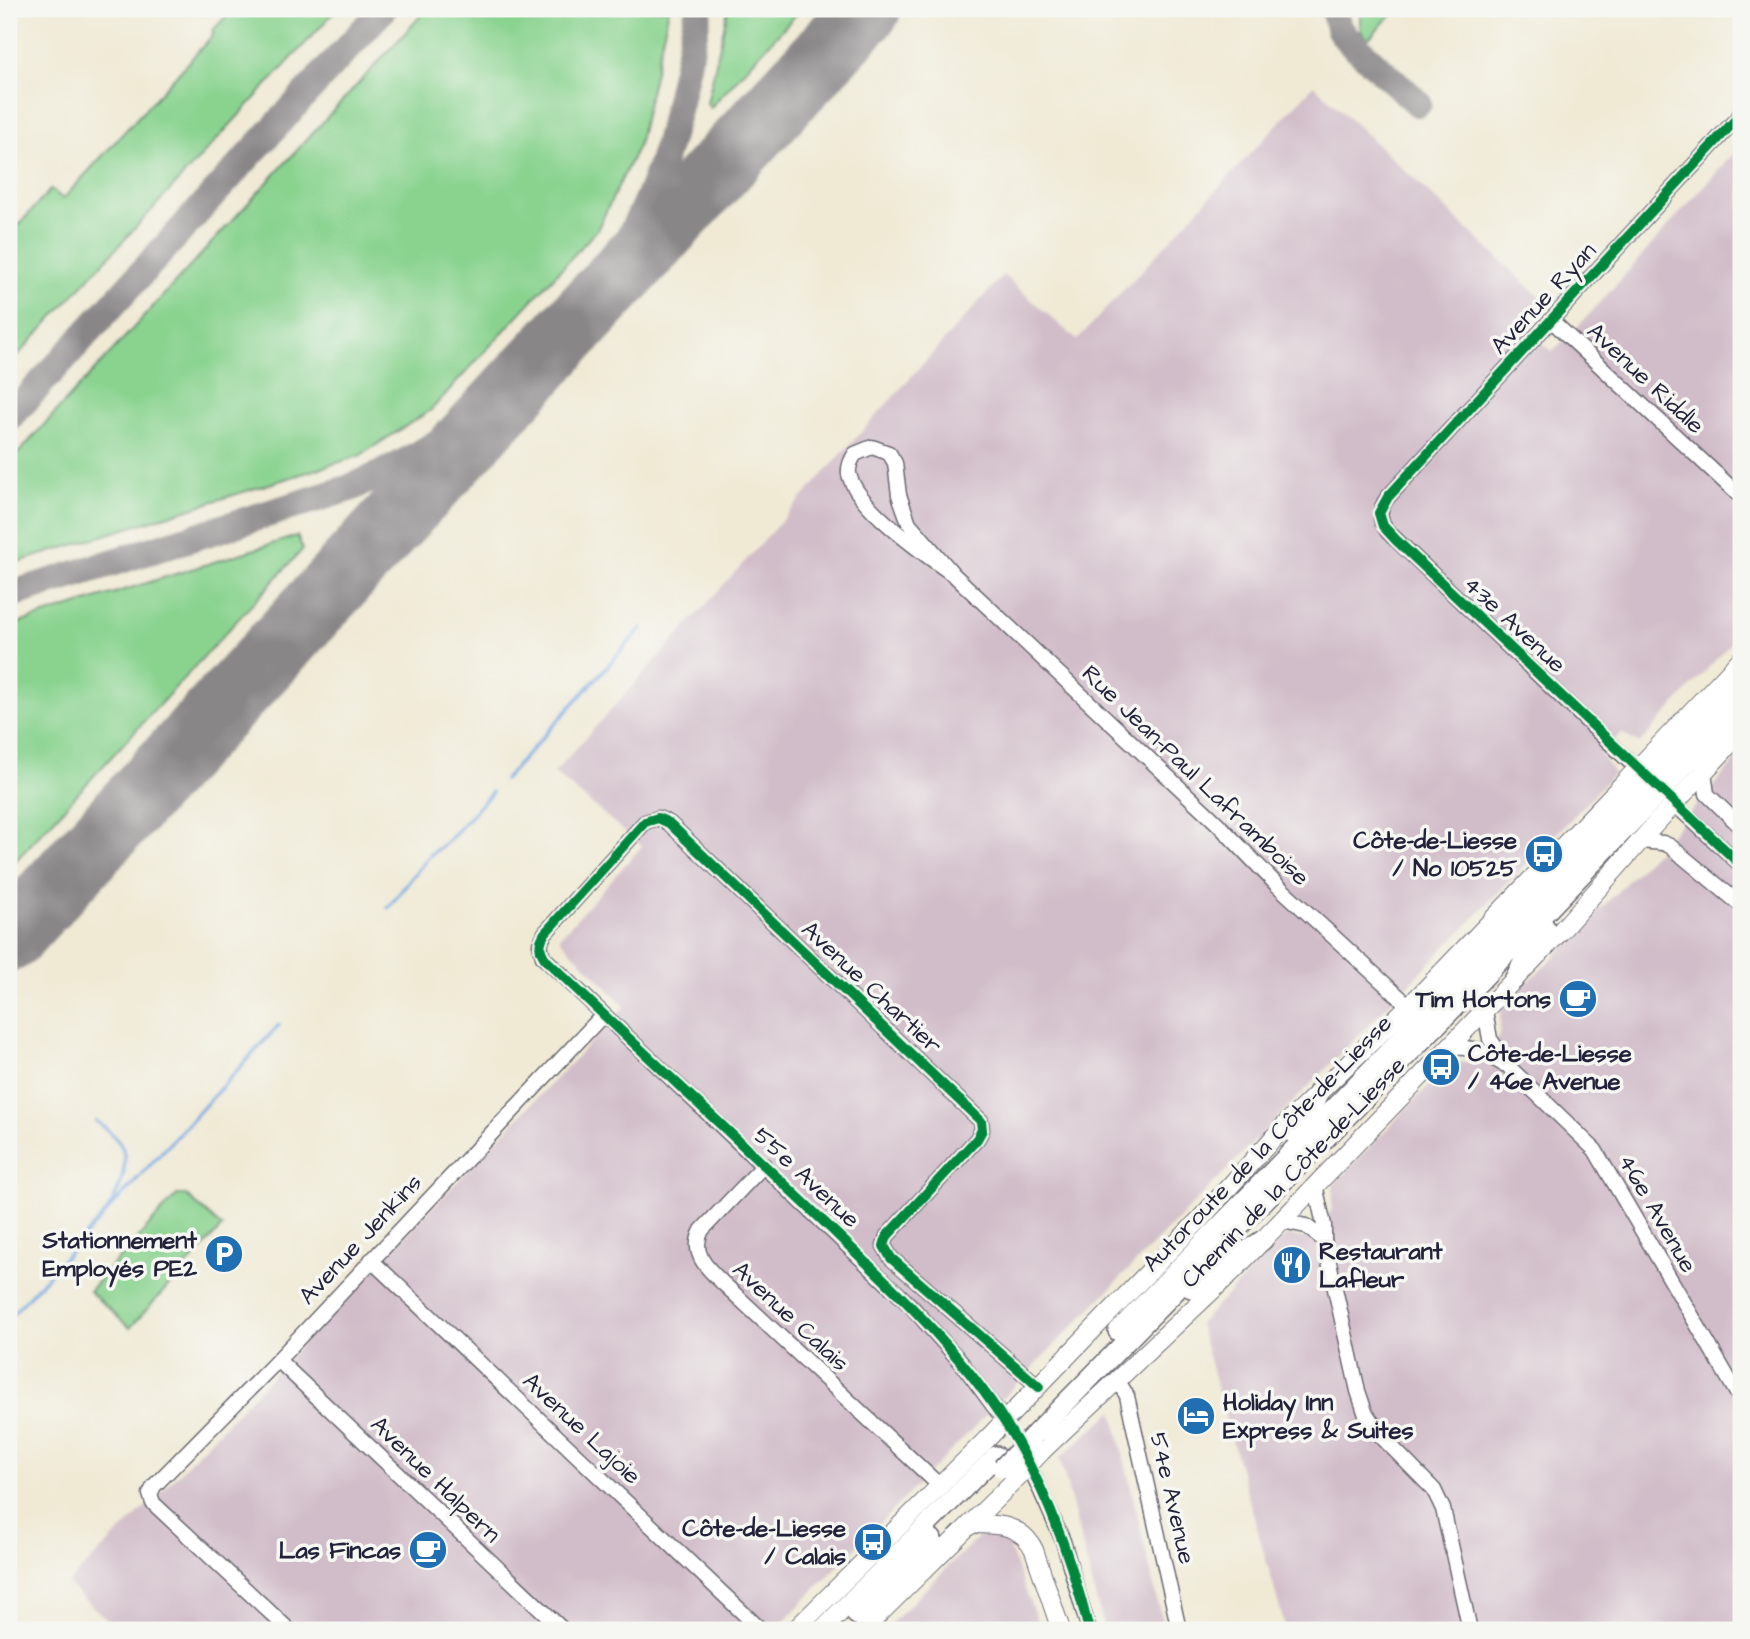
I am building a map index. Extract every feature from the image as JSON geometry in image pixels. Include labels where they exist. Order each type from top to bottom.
[{"type":"highway","name":"Autoroute de la Côte-de-Liesse","points":[[841,1630],[1255,1188],[1638,804],[1672,768],[1741,685]]},
{"type":"highway","name":"Autoroute de la Côte-de-Liesse","points":[[1672,768],[1741,707]]},
{"type":"highway","name":"Autoroute de la Côte-de-Liesse","points":[[1031,1428],[1153,1314],[1590,867],[1638,804]]},
{"type":"highway","points":[[1514,980],[1533,943],[1590,867]]},
{"type":"highway","points":[[1255,1188],[1308,1118],[1319,1091]]},
{"type":"highway","points":[[1153,1314],[1263,1240]]},
{"type":"highway","name":"Autoroute de la Côte-de-Liesse","points":[[822,1630],[999,1462]]},
{"type":"main road","name":"Chemin de la Côte-de-Liesse","points":[[1031,1428],[1039,1387],[1319,1091],[1409,1006],[1638,804],[1672,768],[1741,659]]},
{"type":"main road","name":"Chemin de la Côte-de-Liesse","points":[[1672,768],[1704,772],[1741,732]]},
{"type":"main road","name":"Chemin de la Côte-de-Liesse","points":[[863,1630],[972,1524],[999,1462],[1031,1428],[1117,1379],[1215,1289],[1560,932],[1640,841],[1638,804]]},
{"type":"main road","name":"Chemin de la Côte-de-Liesse","points":[[795,1630],[940,1486],[999,1462]]},
{"type":"main road","points":[[972,1524],[1011,1527],[1028,1540],[1034,1550],[1060,1630]]},
{"type":"street","name":"Avenue Ryan","points":[[1379,513],[1388,497],[1741,114]]},
{"type":"street","name":"Avenue Riddle","points":[[1551,320],[1741,497]]},
{"type":"street","name":"Rue Jean-Paul Laframboise","points":[[954,575],[901,536],[874,511],[852,483],[849,469],[855,454],[865,448],[878,448],[892,457],[899,495],[909,523],[954,575],[1217,823],[1292,900],[1409,1006]]},
{"type":"street","name":"43e Avenue","points":[[1379,513],[1380,521],[1388,532],[1630,761]]},
{"type":"street","points":[[1704,772],[1707,794],[1741,827]]},
{"type":"street","points":[[1681,810],[1741,865]]},
{"type":"street","name":"Avenue Chartier","points":[[603,1015],[547,961],[541,953],[541,940],[643,824],[653,819],[662,819],[981,1121],[982,1130],[977,1139],[887,1236],[884,1246],[891,1258],[1039,1387]]},
{"type":"street","points":[[1640,841],[1663,843],[1673,848],[1741,905]]},
{"type":"street","name":"46e Avenue","points":[[1485,1011],[1490,1039],[1510,1068],[1595,1150],[1741,1400]]},
{"type":"street","name":"55e Avenue","points":[[603,1015],[927,1322],[998,1412]]},
{"type":"street","name":"Avenue Jenkins","points":[[289,1630],[153,1503],[150,1494],[154,1486],[278,1360],[603,1015]]},
{"type":"street","name":"46e Avenue","points":[[1450,1046],[1479,1050],[1510,1068]]},
{"type":"street","name":"Avenue Calais","points":[[764,1165],[702,1230],[698,1242],[699,1256],[725,1285],[940,1486]]},
{"type":"street","points":[[1315,1185],[1324,1224],[1324,1240],[1365,1412],[1382,1437],[1434,1490],[1443,1509],[1470,1630]]},
{"type":"street","points":[[1282,1221],[1306,1226],[1324,1240]]},
{"type":"street","name":"Avenue Lajoie","points":[[371,1260],[761,1630]]},
{"type":"street","name":"Avenue Halpern","points":[[278,1360],[563,1630]]},
{"type":"street","name":"54e Avenue","points":[[1117,1379],[1127,1396],[1179,1630]]},
{"type":"street","points":[[1034,1476],[1063,1541],[1088,1630]]},
{"type":"shaded area","points":[[1314,85],[1546,303],[1525,328],[1552,352],[1587,317],[1741,145],[1741,632],[1639,744],[1622,733],[1599,752],[1614,773],[1573,817],[775,1630],[119,1630],[67,1584],[160,1493],[625,1006],[559,938],[642,846],[554,773],[1003,275],[1077,340]]},
{"type":"shaded area","points":[[1741,754],[1741,1630],[1286,1630],[1199,1324],[1285,1236],[1306,1238],[1331,1211],[1334,1184],[1421,1093],[1454,1063],[1482,1061],[1499,1037],[1501,1007],[1548,963],[1656,852]]},
{"type":"shaded area","points":[[1113,1411],[1164,1630],[1104,1630],[1060,1458]]},
{"type":"shaded area","points":[[1004,1535],[1041,1630],[884,1630],[979,1536]]},
{"type":"green space","points":[[233,9],[337,9],[9,365],[9,236],[51,189],[63,199],[214,34],[212,31]]},
{"type":"green space","points":[[427,9],[669,9],[638,146],[597,230],[431,410],[359,456],[9,565],[9,463]]},
{"type":"green space","points":[[728,9],[801,9],[710,108],[707,103]]},
{"type":"green space","points":[[1360,9],[1397,9],[1368,39],[1360,30]]},
{"type":"green space","points":[[297,536],[303,549],[9,868],[9,626]]},
{"type":"green space","points":[[177,1195],[186,1195],[222,1227],[130,1328],[89,1291]]},
{"type":"waterway","points":[[504,780],[642,628]]},
{"type":"waterway","points":[[388,908],[430,855],[448,841],[492,792]]},
{"type":"waterway","points":[[9,1318],[279,1025]]},
{"type":"waterway","points":[[96,1121],[116,1138],[124,1153],[122,1178],[108,1210]]},
{"type":"taxiway","points":[[9,418],[383,9]]},
{"type":"taxiway","points":[[9,595],[350,488],[399,465],[446,438],[489,406],[529,370],[566,331],[627,243],[659,172],[679,102],[699,9]]},
{"type":"taxiway","points":[[1334,9],[1339,28],[1347,39],[1418,103]]},
{"type":"runway","points":[[9,938],[867,9]]},
{"type":"tunnel","points":[[999,1414],[1025,1456]]},
{"type":"cycle path","points":[[1741,114],[1388,497],[1379,513],[1383,526],[1396,540],[1741,865]]},
{"type":"cycle path","points":[[1039,1387],[891,1258],[884,1246],[887,1236],[977,1139],[982,1130],[981,1121],[669,823],[658,818],[645,822],[545,933],[540,944],[542,954],[875,1271],[952,1351],[997,1410],[1029,1464],[1051,1510],[1089,1630]]},
{"type":"place","name":"Côte-de-Liesse / No 10525","points":[[1544,854]]},
{"type":"place","name":"Tim Hortons","points":[[1578,999]]},
{"type":"place","name":"Côte-de-Liesse / 46e Avenue","points":[[1441,1067]]},
{"type":"place","name":"Stationnement Employés PE2","points":[[224,1254]]},
{"type":"place","name":"Restaurant Lafleur","points":[[1292,1265]]},
{"type":"place","name":"Holiday Inn Express & Suites","points":[[1196,1416]]},
{"type":"place","name":"Côte-de-Liesse / Calais","points":[[873,1542]]},
{"type":"place","name":"Las Fincas","points":[[428,1550]]}]
